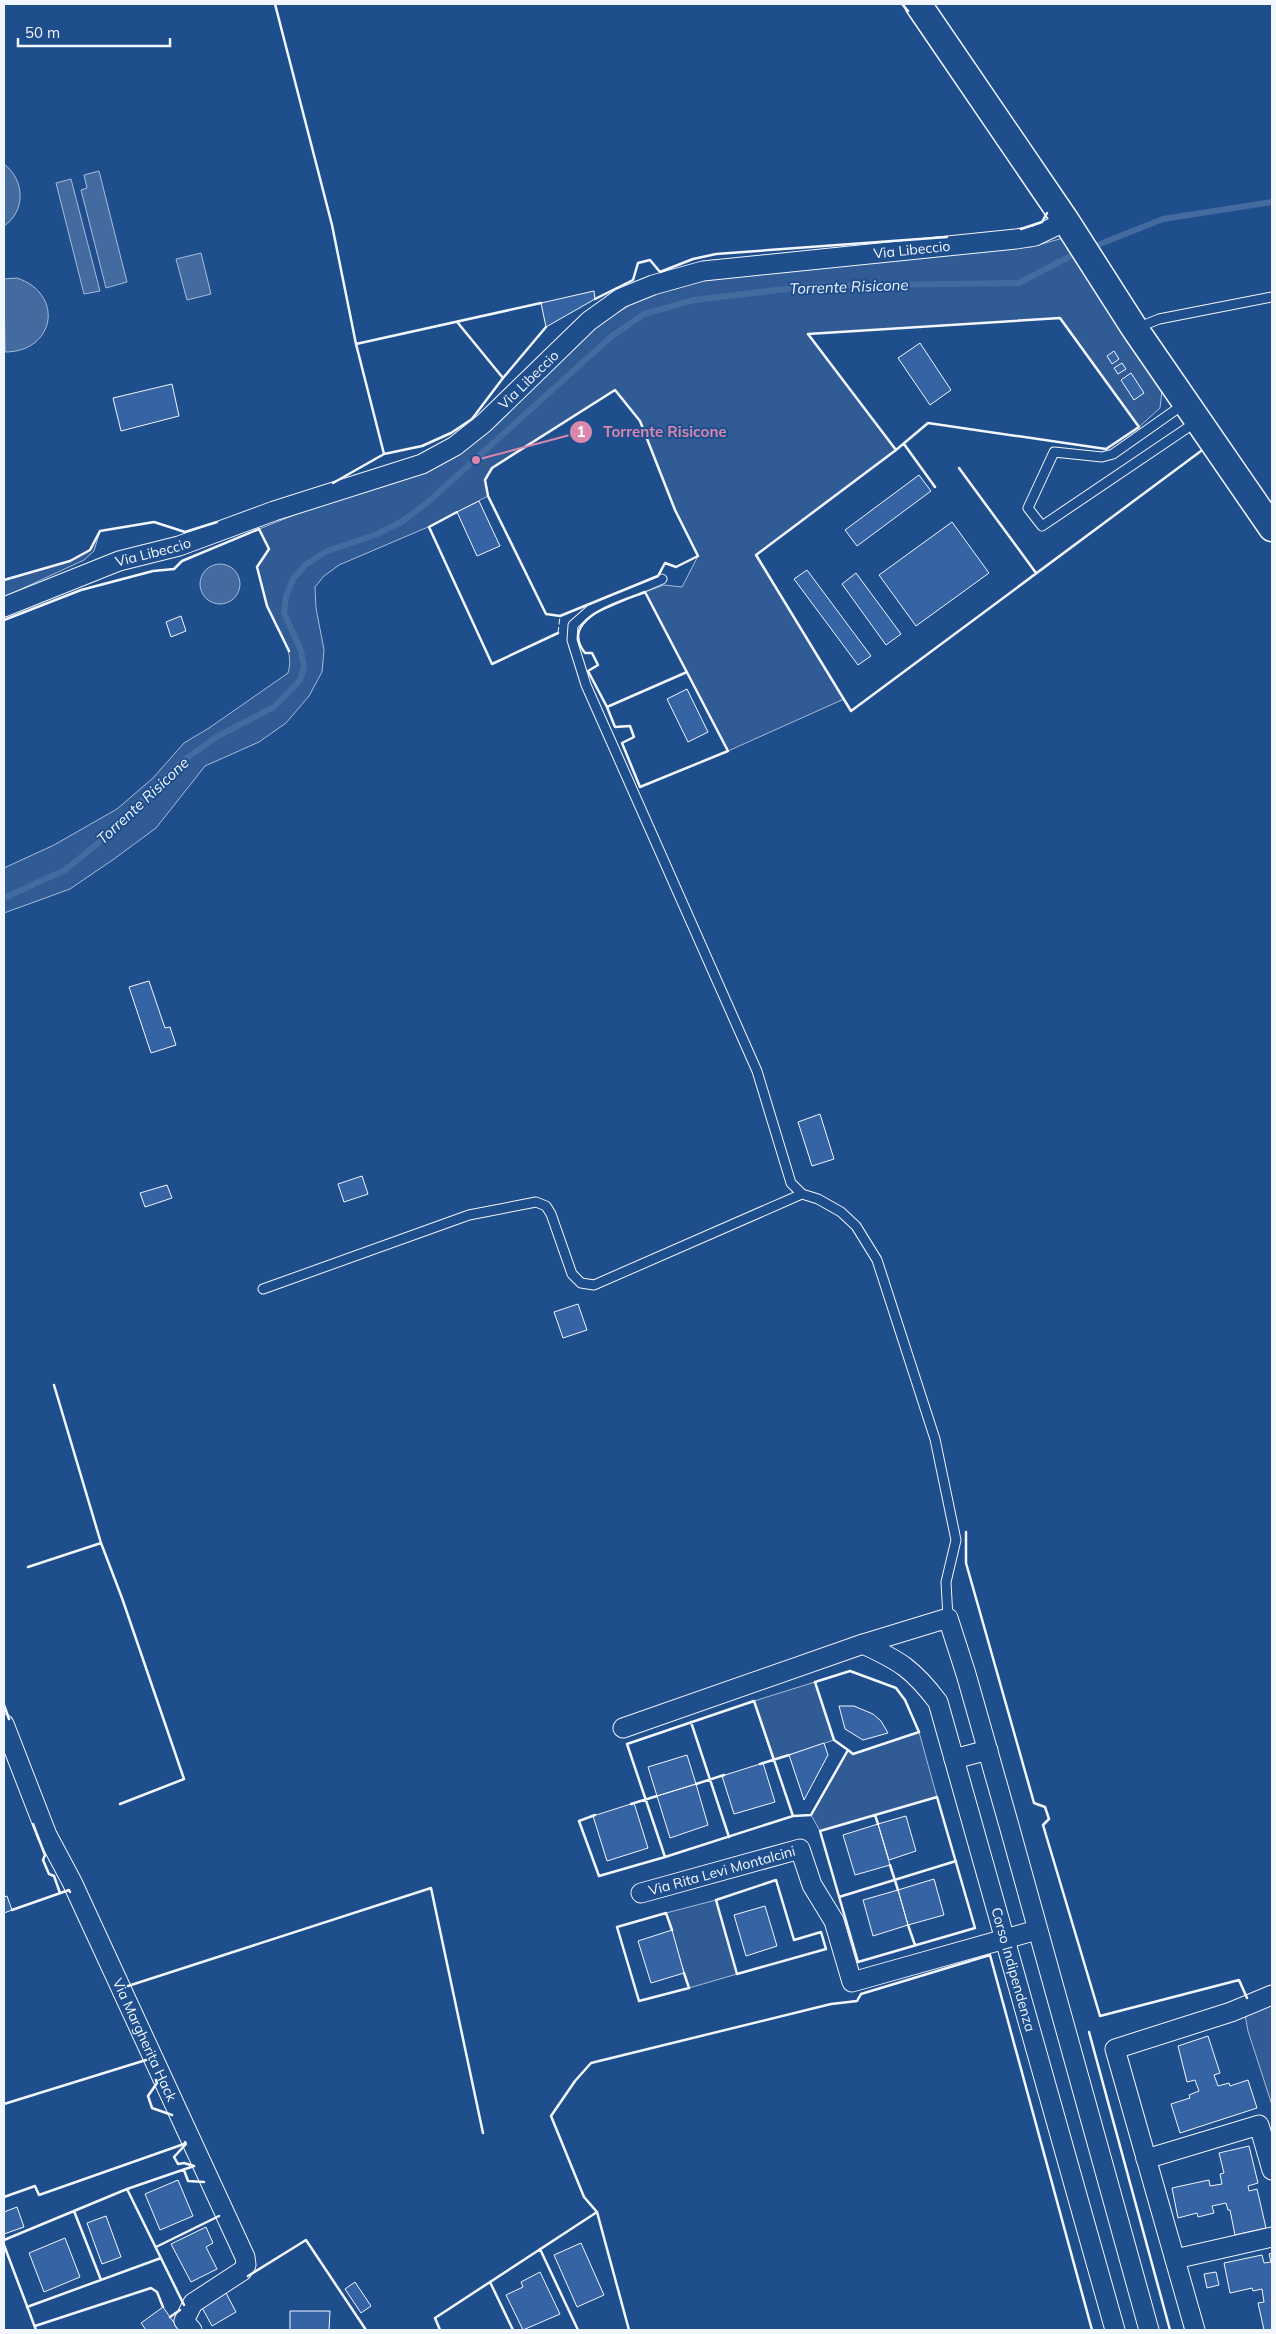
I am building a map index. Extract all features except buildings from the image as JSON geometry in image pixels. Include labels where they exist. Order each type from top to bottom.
[{"type":"street","points":[[918,4],[1066,221],[1135,329],[1272,528]]},
{"type":"street","name":"Via Libeccio","points":[[4,607],[119,561],[179,546],[274,511],[422,464],[455,446],[484,423],[589,321],[621,298],[653,285],[703,271],[1016,239],[1035,236],[1066,221]]},
{"type":"street","points":[[623,1728],[863,1644],[948,1618],[988,1750],[1149,2330]]},
{"type":"street","name":"Corso Indipendenza","points":[[863,1644],[897,1660],[921,1680],[938,1702],[1115,2330]]},
{"type":"street","name":"Via Margherita Hack","points":[[4,1724],[47,1835],[72,1882],[245,2257],[246,2265],[242,2271],[193,2303],[184,2320],[192,2330]]},
{"type":"street","points":[[954,1759],[988,1750]]},
{"type":"street","name":"Via Rita Levi Montalcini","points":[[641,1893],[800,1848],[812,1885],[834,1921],[852,1982],[1005,1938]]},
{"type":"street","points":[[1005,1938],[1037,1930]]},
{"type":"street","points":[[1195,2330],[1115,2050],[1231,2012],[1272,1995]]},
{"type":"street","points":[[1146,2159],[1258,2125],[1272,2170]]},
{"type":"street","points":[[1175,2259],[1272,2238]]},
{"type":"lane","points":[[1135,329],[1159,319],[1272,297]]},
{"type":"lane","points":[[1192,412],[1042,526],[1028,508],[1054,452],[1102,457],[1113,454],[1192,412]]},
{"type":"lane","points":[[662,580],[590,610],[572,625],[572,640],[586,685],[757,1071],[791,1183],[802,1194],[818,1199],[840,1212],[856,1226],[877,1260],[935,1439],[956,1540],[946,1582],[948,1618]]},
{"type":"lane","points":[[263,1289],[469,1215],[536,1202],[546,1206],[551,1214],[572,1274],[580,1283],[594,1285],[802,1194]]},
{"type":"shaded area","points":[[4,164],[16,178],[20,195],[16,212],[4,226]]},
{"type":"shaded area","points":[[99,171],[127,282],[106,288],[81,190],[87,188],[84,175]]},
{"type":"shaded area","points":[[71,179],[100,291],[84,294],[56,183]]},
{"type":"shaded area","points":[[1063,238],[1162,391],[1160,408],[1139,427],[1059,318],[808,334],[896,450],[757,555],[844,699],[728,751],[645,592],[664,585],[682,587],[698,556],[675,510],[640,421],[615,390],[492,468],[485,480],[488,496],[428,527],[339,565],[324,576],[315,587],[316,608],[324,650],[322,672],[309,696],[286,723],[259,742],[205,766],[156,828],[70,889],[4,913],[4,868],[54,845],[117,809],[153,778],[184,743],[209,728],[288,673],[290,664],[287,646],[270,613],[257,567],[269,549],[259,529],[317,506],[395,483],[425,470],[597,325],[648,294],[709,279],[1031,247]]},
{"type":"shaded area","points":[[201,253],[211,294],[187,300],[176,259]]},
{"type":"shaded area","points":[[17,278],[32,286],[42,296],[47,308],[48,321],[43,333],[35,343],[22,349],[5,352],[4,279]]},
{"type":"shaded area","points":[[100,531],[94,551],[84,560],[4,597],[4,580],[70,561],[90,550]]},
{"type":"shaded area","points":[[224,564],[231,567],[237,573],[240,584],[239,592],[231,601],[224,604],[216,604],[209,601],[201,592],[200,580],[203,573],[212,565]]},
{"type":"shaded area","points":[[815,1682],[834,1740],[773,1760],[754,1701]]},
{"type":"shaded area","points":[[919,1732],[937,1797],[820,1831],[811,1815],[848,1750],[854,1754]]},
{"type":"shaded area","points":[[716,1900],[737,1974],[689,1988],[666,1913]]},
{"type":"shaded area","points":[[1272,2003],[1272,2105],[1248,2031],[1245,2015]]},
{"type":"waterway","name":"Torrente Risicone","points":[[1095,246],[1163,219],[1272,202]]},
{"type":"waterway","name":"Torrente Risicone","points":[[4,898],[65,870],[102,840],[181,762],[218,736],[274,707],[300,680],[304,667],[301,651],[284,613],[286,596],[293,579],[305,565],[327,551],[375,535],[403,521],[428,502],[612,336],[644,314],[694,300],[811,286],[1019,283],[1074,254]]},
{"type":"fence","points":[[558,633],[560,616]]},
{"type":"wall","points":[[275,4],[332,225],[356,344],[384,454]]},
{"type":"wall","points":[[902,4],[908,11]]},
{"type":"wall","points":[[1021,229],[1042,222],[1047,213]]},
{"type":"wall","points":[[595,299],[633,280],[638,263],[650,260],[660,272],[693,259],[716,254],[947,237]]},
{"type":"wall","points":[[356,344],[541,303]]},
{"type":"wall","points":[[896,450],[808,334],[1060,318],[1139,427],[1106,449],[928,423],[896,450],[756,555],[851,711],[1201,451]]},
{"type":"wall","points":[[458,323],[503,378]]},
{"type":"wall","points":[[333,483],[384,454],[422,446],[451,433],[472,419],[503,378],[546,327]]},
{"type":"wall","points":[[615,390],[640,421],[675,510],[698,556],[676,567],[665,563],[658,576],[560,616],[546,614],[488,496],[485,480],[492,468],[615,390]]},
{"type":"wall","points":[[904,444],[935,487]]},
{"type":"wall","points":[[959,468],[1036,573]]},
{"type":"wall","points":[[457,512],[429,527],[492,664],[558,633]]},
{"type":"wall","points":[[4,580],[70,561],[90,550],[100,531],[154,522],[185,532],[217,522]]},
{"type":"wall","points":[[4,620],[81,590],[153,571],[174,569],[182,561],[259,529],[269,549],[257,567],[267,606],[289,651]]},
{"type":"wall","points":[[645,592],[728,751],[640,787],[622,743],[634,737],[630,726],[615,727],[588,671],[598,665],[592,653],[585,653],[579,641],[579,630],[596,613],[622,600],[645,592]]},
{"type":"wall","points":[[607,707],[687,672]]},
{"type":"wall","points":[[54,1385],[101,1543],[122,1598],[184,1779],[120,1804]]},
{"type":"wall","points":[[966,1532],[966,1563],[1034,1803],[1045,1807],[1049,1819],[1043,1825],[1100,2016],[1239,1980],[1247,1998]]},
{"type":"wall","points":[[28,1567],[101,1543]]},
{"type":"wall","points":[[595,1815],[579,1821],[599,1876],[793,1816],[811,1815],[848,1750],[853,1754],[919,1732],[905,1700],[896,1688],[850,1671],[815,1682],[834,1740],[848,1750]]},
{"type":"wall","points":[[665,1857],[627,1744],[754,1701],[793,1816]]},
{"type":"wall","points":[[4,1705],[9,1719]]},
{"type":"wall","points":[[691,1722],[729,1837]]},
{"type":"wall","points":[[760,1764],[789,1755]]},
{"type":"wall","points":[[696,1784],[724,1775]]},
{"type":"wall","points":[[631,1804],[657,1796]]},
{"type":"wall","points":[[937,1797],[975,1928],[858,1962],[820,1831],[937,1797]]},
{"type":"wall","points":[[875,1815],[878,1824]]},
{"type":"wall","points":[[33,1824],[45,1855],[43,1860],[49,1874],[54,1876],[60,1893]]},
{"type":"wall","points":[[839,1897],[956,1861]]},
{"type":"wall","points":[[890,1865],[898,1890]]},
{"type":"wall","points":[[776,1880],[794,1940],[821,1932],[826,1949],[737,1974],[716,1900],[776,1880]]},
{"type":"wall","points":[[128,1986],[431,1888],[483,2133]]},
{"type":"wall","points":[[12,1910],[69,1890],[70,1892]]},
{"type":"wall","points":[[672,1930],[666,1913],[617,1927],[639,2001],[689,1988],[684,1973]]},
{"type":"wall","points":[[908,1925],[915,1945]]},
{"type":"wall","points":[[629,2330],[597,2212],[584,2197],[551,2116],[575,2081],[591,2063],[831,2004],[857,2001],[861,1994],[990,1955],[1092,2330]]},
{"type":"wall","points":[[1089,2032],[1170,2330]]},
{"type":"wall","points":[[4,2104],[146,2060]]},
{"type":"wall","points":[[156,2080],[157,2083],[148,2096],[152,2108],[172,2115]]},
{"type":"wall","points":[[4,2240],[127,2189],[194,2166],[184,2163],[178,2164],[174,2157],[186,2144],[185,2142]]},
{"type":"wall","points":[[4,2197],[35,2186],[39,2195],[184,2144]]},
{"type":"wall","points":[[184,2170],[188,2181],[204,2182]]},
{"type":"wall","points":[[127,2189],[184,2305]]},
{"type":"wall","points":[[74,2211],[101,2280]]},
{"type":"wall","points":[[440,2330],[435,2318],[597,2212]]},
{"type":"wall","points":[[156,2247],[219,2216]]},
{"type":"wall","points":[[248,2276],[306,2240],[366,2330]]},
{"type":"wall","points":[[4,2245],[36,2330]]},
{"type":"wall","points":[[540,2249],[578,2330]]},
{"type":"wall","points":[[27,2307],[161,2258]]},
{"type":"wall","points":[[490,2282],[513,2330]]},
{"type":"wall","points":[[35,2326],[151,2288],[157,2292],[163,2307]]},
{"type":"wall","points":[[170,2317],[180,2310]]},
{"type":"place","name":"Torrente Risicone","points":[[476,460]]}]
